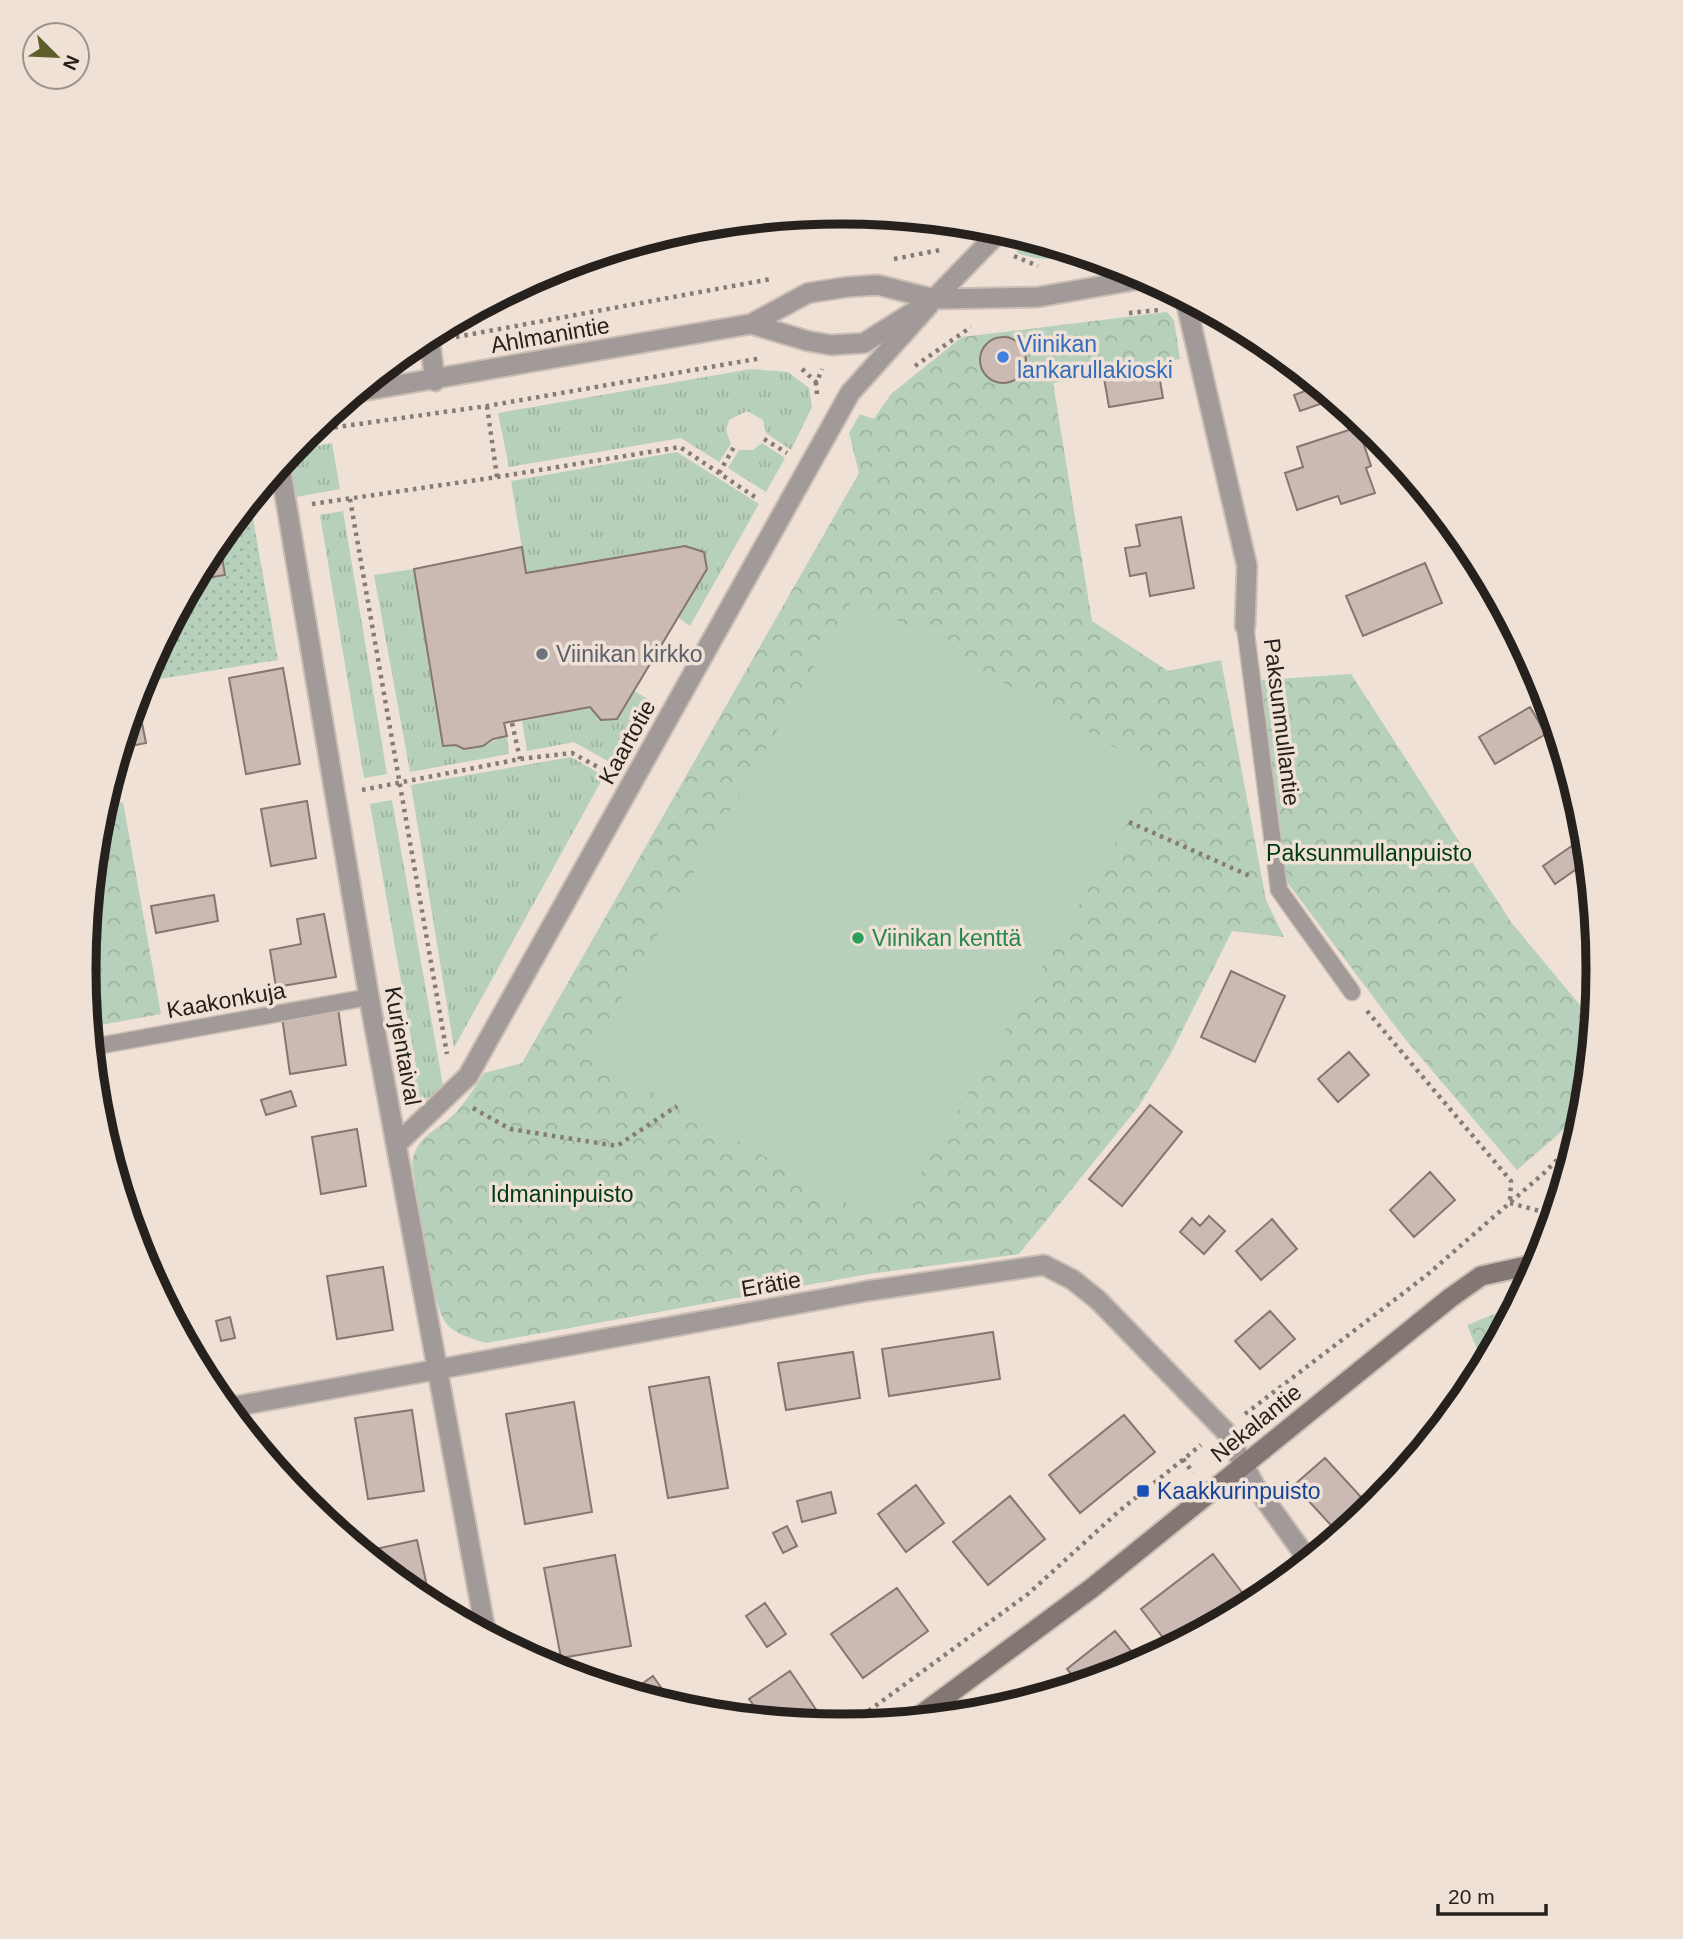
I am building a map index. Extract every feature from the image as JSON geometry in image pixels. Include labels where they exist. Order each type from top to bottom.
[{"type":"main road","name":"Nekalantie","points":[[929,1709],[1092,1588],[1450,1298],[1481,1276],[1525,1266]]},
{"type":"street","name":"Kaartotie","points":[[396,1145],[468,1076],[850,393],[991,240]]},
{"type":"street","name":"Ahlmanintie","points":[[374,390],[751,324],[808,293],[847,286],[878,285],[934,299],[1038,296],[1127,281]]},
{"type":"street","name":"Ahlmanintie","points":[[751,324],[807,341],[831,345],[864,343],[934,299]]},
{"type":"street","name":"Paksunmullantie","points":[[1188,310],[1247,566],[1245,626]]},
{"type":"street","points":[[431,348],[435,381]]},
{"type":"street","name":"Kurjentaival","points":[[282,477],[369,997],[484,1623]]},
{"type":"street","name":"Erätie","points":[[238,1406],[867,1291],[1044,1265],[1073,1280],[1098,1300],[1222,1429],[1265,1501],[1304,1554]]},
{"type":"lane","name":"Paksunmullantie","points":[[1245,626],[1279,890],[1352,992]]},
{"type":"lane","name":"Kaakonkuja","points":[[101,1045],[369,997]]},
{"type":"path","points":[[1120,314],[1177,304]]},
{"type":"path","points":[[906,373],[969,327],[981,327]]},
{"type":"path","points":[[329,429],[486,406],[773,356]]},
{"type":"path","points":[[798,365],[816,384],[850,393]]},
{"type":"path","points":[[486,406],[497,477]]},
{"type":"path","points":[[764,439],[795,459]]},
{"type":"path","points":[[286,508],[681,447],[768,505]]},
{"type":"path","points":[[719,472],[734,447]]},
{"type":"path","points":[[350,499],[397,781],[449,1066]]},
{"type":"path","points":[[512,723],[520,759]]},
{"type":"path","points":[[335,796],[397,781],[520,759],[572,753],[614,776]]},
{"type":"path","points":[[1129,822],[1279,890]]},
{"type":"path","points":[[1352,992],[1389,1040],[1511,1181],[1510,1203]]},
{"type":"path","points":[[454,1090],[479,1114],[510,1129],[617,1146],[677,1106]]},
{"type":"path","points":[[864,1714],[1028,1594],[1118,1512],[1222,1429],[1261,1405],[1427,1275],[1563,1155]]},
{"type":"path","points":[[1510,1203],[1546,1213]]},
{"type":"green space","points":[[1018,246],[1061,258],[1035,258],[1017,253]]},
{"type":"green space","name":"Idmaninpuisto","points":[[1167,312],[1174,320],[1180,359],[1053,383],[1092,621],[1168,671],[1221,660],[1266,900],[1284,937],[1232,931],[1170,1055],[1139,1106],[1019,1254],[869,1274],[486,1343],[452,1329],[438,1307],[429,1268],[412,1164],[418,1145],[458,1110],[484,1073],[522,1063],[859,473],[849,433],[860,414],[874,419],[891,394],[962,337]]},
{"type":"green space","points":[[751,369],[788,372],[809,388],[812,407],[791,450],[766,433],[763,420],[747,411],[729,420],[726,431],[731,444],[719,462],[681,438],[509,467],[498,413]]},
{"type":"green space","points":[[332,443],[340,489],[296,497],[293,466],[310,448]]},
{"type":"green space","points":[[762,443],[785,458],[766,492],[728,468],[739,450],[753,450]]},
{"type":"green space","points":[[677,452],[759,504],[690,626],[678,617],[707,569],[704,552],[685,546],[526,573],[511,481]]},
{"type":"green space","points":[[343,511],[387,774],[364,778],[320,515]]},
{"type":"green space","points":[[252,514],[278,660],[155,680],[173,640],[208,578],[225,575],[222,556]]},
{"type":"green space","points":[[414,569],[444,746],[479,747],[507,736],[509,754],[410,772],[374,575]]},
{"type":"green space","name":"Viinikan kenttä","points":[[855,596],[1157,772],[889,1228],[588,1055]]},
{"type":"green space","name":"Paksunmullanpuisto","points":[[1351,674],[1511,922],[1585,1011],[1580,1067],[1570,1124],[1517,1170],[1401,1034],[1287,882],[1261,680]]},
{"type":"green space","points":[[634,691],[648,699],[611,763],[574,742],[527,751],[522,721],[590,707],[601,720],[617,719]]},
{"type":"green space","points":[[571,757],[604,776],[454,1048],[411,785]]},
{"type":"green space","points":[[392,800],[443,1085],[432,1096],[420,1100],[409,1097],[400,1083],[418,1078],[370,804]]},
{"type":"green space","points":[[123,802],[161,1014],[99,1025],[96,970],[98,921],[103,872],[116,803]]},
{"type":"green space","points":[[1504,1310],[1479,1355],[1467,1325]]},
{"type":"building","name":"Viinikan lankarullakioski","points":[[1003,337],[1019,344],[1026,360],[1019,376],[1003,383],[987,376],[980,360],[987,344]]},
{"type":"building","points":[[1158,369],[1163,398],[1109,407],[1104,378]]},
{"type":"building","points":[[1309,390],[1325,402],[1300,411],[1294,395]]},
{"type":"building","points":[[1353,429],[1361,436],[1371,466],[1366,468],[1375,493],[1341,504],[1338,496],[1297,510],[1285,473],[1303,467],[1297,447]]},
{"type":"building","points":[[1181,517],[1194,588],[1150,596],[1146,573],[1130,576],[1125,548],[1140,546],[1136,525]]},
{"type":"building","name":"Viinikan kirkko","points":[[685,546],[704,552],[707,569],[617,719],[601,720],[590,707],[504,723],[507,736],[493,739],[483,746],[464,749],[456,745],[443,746],[414,569],[522,547],[526,573]]},
{"type":"building","points":[[222,556],[225,575],[208,578]]},
{"type":"building","points":[[1425,563],[1442,603],[1363,636],[1346,596]]},
{"type":"building","points":[[283,668],[300,764],[246,774],[229,678]]},
{"type":"building","points":[[1530,707],[1546,734],[1495,764],[1479,737]]},
{"type":"building","points":[[142,723],[146,743],[131,746],[136,730],[138,724]]},
{"type":"building","points":[[307,801],[316,858],[271,866],[261,809]]},
{"type":"building","points":[[1575,844],[1579,867],[1555,884],[1543,866]]},
{"type":"building","points":[[214,895],[218,921],[156,933],[151,906]]},
{"type":"building","points":[[324,914],[336,977],[276,987],[270,950],[301,944],[297,919]]},
{"type":"building","points":[[1231,971],[1285,996],[1255,1062],[1201,1037]]},
{"type":"building","points":[[338,1008],[346,1065],[290,1074],[282,1017]]},
{"type":"building","points":[[1349,1052],[1369,1075],[1338,1102],[1318,1079]]},
{"type":"building","points":[[291,1091],[296,1106],[266,1115],[261,1100]]},
{"type":"building","points":[[1150,1105],[1182,1132],[1122,1206],[1089,1179]]},
{"type":"building","points":[[357,1129],[366,1186],[321,1194],[312,1137]]},
{"type":"building","points":[[1430,1172],[1455,1200],[1414,1237],[1390,1210]]},
{"type":"building","points":[[1209,1216],[1225,1231],[1204,1254],[1180,1232],[1192,1218],[1200,1226]]},
{"type":"building","points":[[1272,1219],[1297,1249],[1261,1280],[1236,1251]]},
{"type":"building","points":[[383,1267],[393,1330],[337,1339],[327,1276]]},
{"type":"building","points":[[1270,1311],[1295,1339],[1260,1369],[1235,1341]]},
{"type":"building","points":[[230,1317],[235,1338],[221,1341],[216,1321]]},
{"type":"building","points":[[993,1332],[1000,1379],[889,1396],[882,1349]]},
{"type":"building","points":[[853,1352],[860,1398],[786,1410],[778,1363]]},
{"type":"building","points":[[709,1377],[728,1488],[668,1498],[649,1387]]},
{"type":"building","points":[[574,1402],[592,1512],[525,1524],[506,1414]]},
{"type":"building","points":[[412,1410],[424,1491],[368,1499],[355,1418]]},
{"type":"building","points":[[1124,1415],[1155,1452],[1080,1513],[1049,1475]]},
{"type":"building","points":[[1325,1458],[1364,1500],[1334,1529],[1294,1485]]},
{"type":"building","points":[[916,1485],[944,1523],[906,1552],[878,1514]]},
{"type":"building","points":[[831,1492],[836,1513],[802,1522],[797,1501]]},
{"type":"building","points":[[1010,1496],[1045,1539],[988,1585],[953,1542]]},
{"type":"building","points":[[787,1526],[797,1546],[783,1553],[773,1533]]},
{"type":"building","points":[[417,1540],[428,1589],[388,1561],[374,1549]]},
{"type":"building","points":[[1213,1554],[1245,1596],[1165,1641],[1141,1609]]},
{"type":"building","points":[[615,1555],[631,1646],[561,1658],[544,1568]]},
{"type":"building","points":[[897,1588],[928,1631],[863,1678],[831,1634]]},
{"type":"building","points":[[765,1603],[786,1634],[767,1647],[746,1616]]},
{"type":"building","points":[[1115,1631],[1134,1655],[1074,1677],[1067,1669]]},
{"type":"building","points":[[790,1671],[817,1711],[813,1714],[757,1709],[749,1699]]},
{"type":"building","points":[[653,1676],[665,1693],[649,1689],[639,1686]]},
{"type":"place","name":"Viinikan lankarullakioski","points":[[1003,357]]},
{"type":"place","name":"Viinikan kirkko","points":[[542,654]]},
{"type":"place","name":"Viinikan kenttä","points":[[858,938]]},
{"type":"place","name":"Kaakkurinpuisto","points":[[1143,1491]]}]
